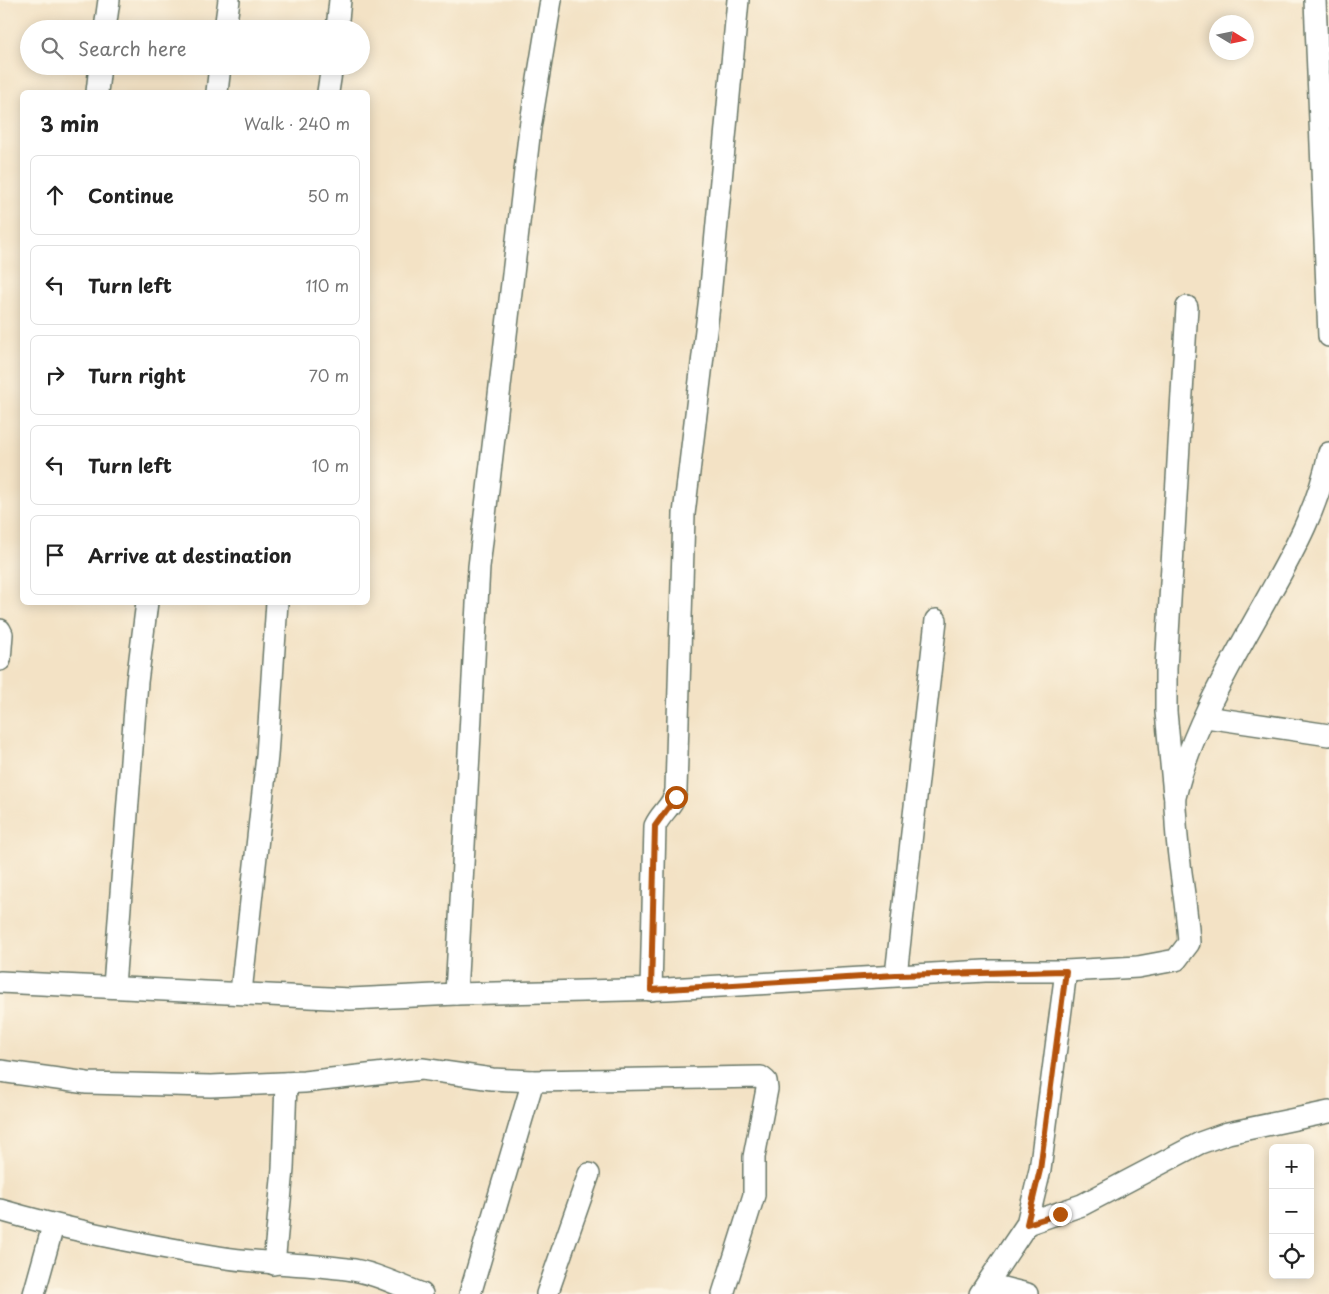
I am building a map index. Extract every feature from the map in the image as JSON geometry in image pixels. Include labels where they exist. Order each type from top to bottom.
[{"type":"street","points":[[106,20],[109,0]]},
{"type":"street","points":[[226,20],[229,0]]},
{"type":"street","points":[[337,20],[340,0]]},
{"type":"street","points":[[456,994],[479,567],[530,128],[551,0]]},
{"type":"street","points":[[651,990],[655,826],[676,797],[684,514],[710,297],[738,0]]},
{"type":"street","points":[[1315,0],[1326,186],[1329,336]]},
{"type":"street","points":[[97,90],[99,75]]},
{"type":"street","points":[[217,90],[219,75]]},
{"type":"street","points":[[328,90],[331,75]]},
{"type":"street","points":[[0,982],[241,992],[350,999],[456,994],[651,990],[896,975],[1066,971],[1138,967],[1176,960],[1189,944],[1187,907],[1177,847],[1175,799],[1168,750],[1166,669],[1187,307]]},
{"type":"street","points":[[1175,799],[1188,757],[1224,676],[1312,515],[1323,484],[1329,453]]},
{"type":"street","points":[[114,986],[137,682],[147,605]]},
{"type":"street","points":[[241,992],[267,756],[277,605]]},
{"type":"street","points":[[896,975],[936,620]]},
{"type":"street","points":[[0,630],[2,634],[0,660]]},
{"type":"street","points":[[1206,717],[1329,735]]},
{"type":"street","points":[[1027,1294],[983,1289],[1027,1224],[1040,1170],[1066,971]]},
{"type":"street","points":[[0,1070],[87,1084],[211,1086],[286,1083],[422,1070],[492,1079],[533,1081],[756,1076],[764,1079],[767,1089],[754,1157],[754,1195],[723,1294]]},
{"type":"street","points":[[470,1294],[533,1081]]},
{"type":"street","points":[[274,1264],[283,1169],[286,1083]]},
{"type":"street","points":[[1027,1224],[1082,1205],[1200,1143],[1228,1133],[1329,1112]]},
{"type":"street","points":[[547,1294],[589,1174]]},
{"type":"street","points":[[0,1210],[53,1226],[219,1257],[274,1264],[348,1269],[373,1275],[422,1294]]},
{"type":"street","points":[[34,1294],[53,1226]]},
{"type":"route","points":[[676,797],[662,813],[655,826],[651,990],[828,978],[985,971],[1066,971],[1040,1170],[1027,1224],[1060,1214]]}]
